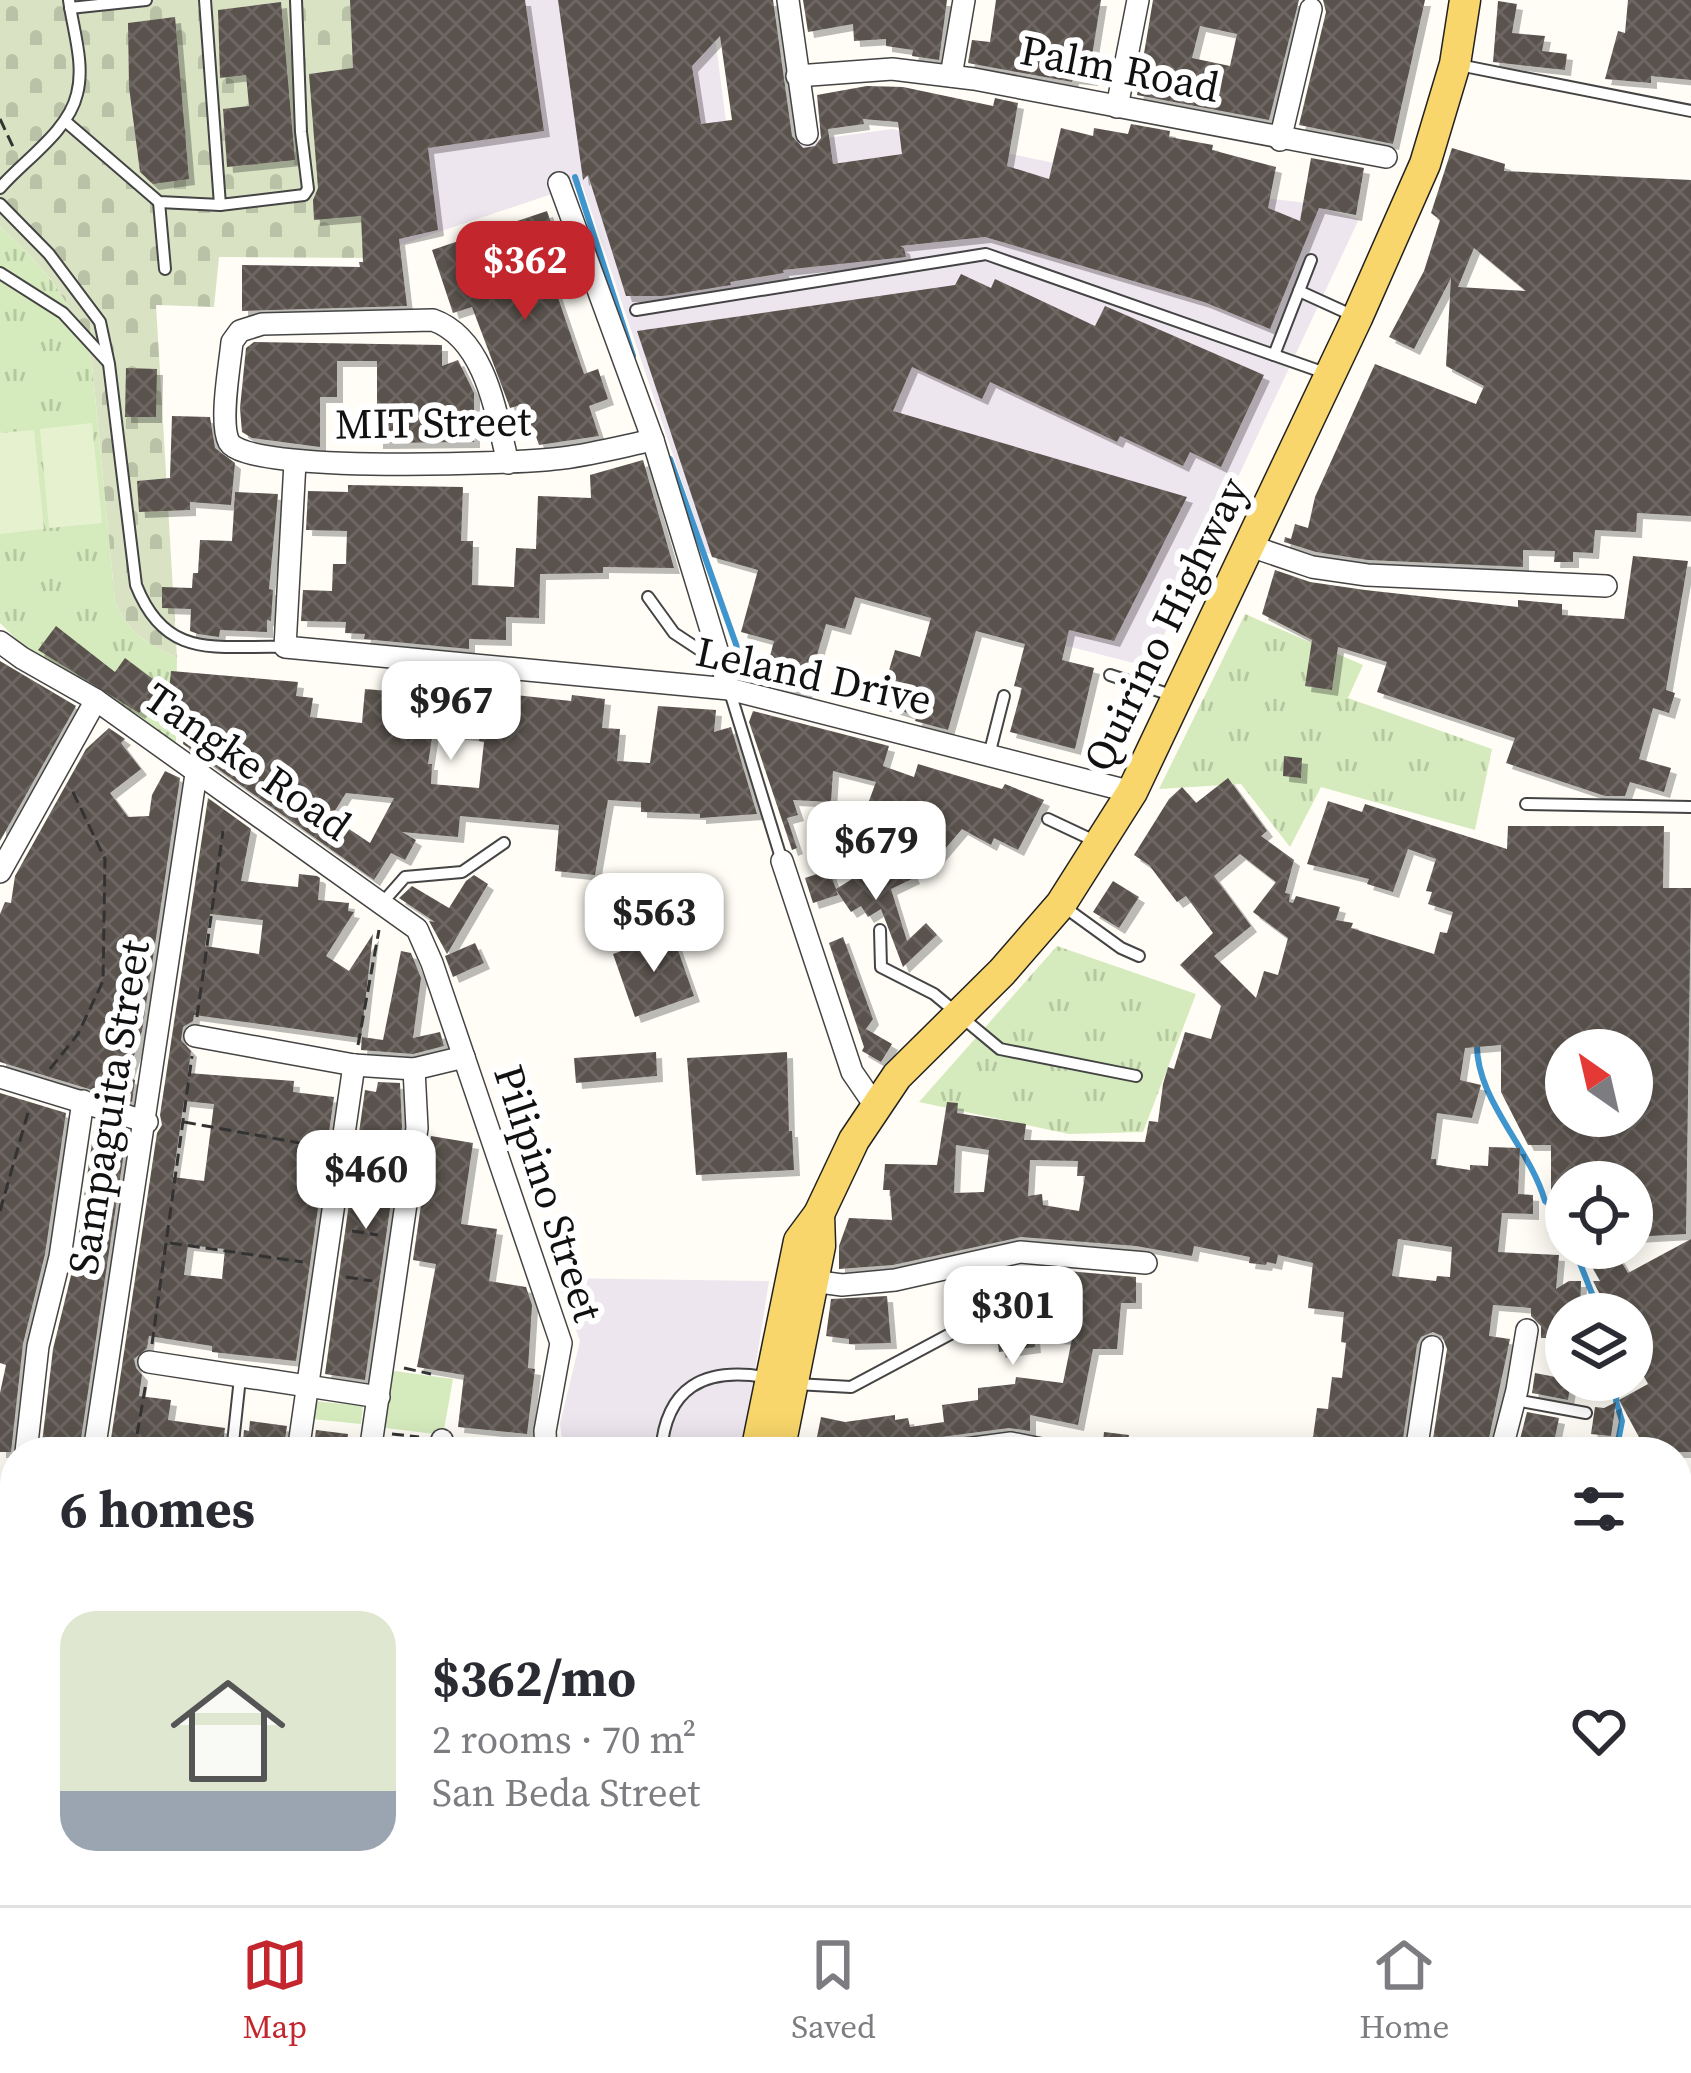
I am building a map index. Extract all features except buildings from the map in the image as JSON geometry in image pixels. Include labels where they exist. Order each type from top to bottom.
[{"type":"main road","name":"Quirino Highway","points":[[780,1437],[799,1241],[818,1214],[854,1140],[898,1076],[1060,904],[1132,793],[1425,164],[1455,64],[1466,0]]},
{"type":"main road","name":"Quirino Highway","points":[[761,1437],[812,1281],[820,1246],[818,1214]]},
{"type":"street","points":[[788,0],[807,134]]},
{"type":"street","points":[[952,76],[964,0]]},
{"type":"street","points":[[1117,107],[1138,0]]},
{"type":"street","points":[[1280,140],[1311,9]]},
{"type":"street","name":"Palm Road","points":[[797,76],[892,69],[952,76],[1386,158]]},
{"type":"street","points":[[559,183],[653,440],[729,689]]},
{"type":"street","name":"MIT Street","points":[[508,464],[494,405],[467,343],[454,328],[433,320],[262,324],[240,331],[232,342],[226,430],[237,451],[295,462],[508,464],[653,440]]},
{"type":"street","points":[[285,647],[295,462]]},
{"type":"street","points":[[1250,546],[1312,567],[1367,575],[1606,586]]},
{"type":"street","name":"Tangke Road","points":[[0,641],[96,700],[382,902],[417,929],[432,963]]},
{"type":"street","name":"Leland Drive","points":[[285,647],[729,689],[1132,793]]},
{"type":"street","points":[[0,872],[96,700]]},
{"type":"street","name":"Sampaguita Street","points":[[96,1437],[196,774]]},
{"type":"street","points":[[782,861],[852,1072],[876,1107]]},
{"type":"street","name":"Pilipino Street","points":[[432,963],[561,1343],[545,1437]]},
{"type":"street","points":[[195,1036],[354,1065],[414,1069],[464,1057]]},
{"type":"street","points":[[300,1437],[354,1065]]},
{"type":"street","points":[[372,1437],[418,1101],[414,1069]]},
{"type":"street","points":[[0,1077],[147,1122]]},
{"type":"street","points":[[28,1437],[38,1346],[60,1257],[83,1101]]},
{"type":"street","points":[[812,1281],[842,1285],[895,1280],[1020,1252],[1146,1263]]},
{"type":"street","points":[[1505,1437],[1527,1330]]},
{"type":"street","points":[[1418,1437],[1432,1347]]},
{"type":"street","points":[[149,1362],[379,1397]]},
{"type":"lane","points":[[0,188],[65,121],[78,93],[70,4],[146,0]]},
{"type":"lane","points":[[205,0],[220,206]]},
{"type":"lane","points":[[65,121],[159,202],[220,206],[307,193],[296,0]]},
{"type":"lane","points":[[1455,64],[1691,111]]},
{"type":"lane","name":"Palm Road","points":[[1386,158],[1425,164]]},
{"type":"lane","points":[[159,202],[166,269]]},
{"type":"lane","points":[[0,204],[49,254],[95,312],[110,364]]},
{"type":"lane","points":[[636,310],[986,254],[1330,375]]},
{"type":"lane","points":[[1274,355],[1311,260]]},
{"type":"lane","points":[[0,273],[63,314],[110,364]]},
{"type":"lane","points":[[1299,291],[1357,317]]},
{"type":"lane","name":"Leland Drive","points":[[110,364],[136,585],[145,608],[162,628],[187,645],[285,647]]},
{"type":"lane","points":[[648,597],[674,634],[721,663]]},
{"type":"lane","points":[[1110,675],[1177,698]]},
{"type":"lane","points":[[729,689],[782,861]]},
{"type":"lane","points":[[988,755],[1004,696]]},
{"type":"lane","points":[[1526,804],[1691,807]]},
{"type":"lane","points":[[1048,819],[1102,844]]},
{"type":"lane","points":[[382,902],[405,877],[462,872],[503,843]]},
{"type":"lane","points":[[1060,904],[1139,956]]},
{"type":"lane","points":[[880,930],[881,967],[934,994],[1000,1049],[1136,1076]]},
{"type":"lane","points":[[662,1437],[678,1396],[714,1375],[739,1373],[819,1388],[851,1387],[953,1332]]},
{"type":"lane","points":[[234,1437],[240,1378]]},
{"type":"lane","points":[[1515,1400],[1586,1413]]},
{"type":"path","points":[[0,118],[21,164]]},
{"type":"path","points":[[0,1211],[35,1089],[78,1034],[103,981],[105,859],[60,767]]},
{"type":"path","points":[[136,1437],[168,1243],[223,831]]},
{"type":"path","points":[[354,1065],[379,930]]},
{"type":"path","points":[[182,1121],[343,1151]]},
{"type":"path","points":[[338,1183],[407,1192]]},
{"type":"path","points":[[332,1228],[401,1239]]},
{"type":"path","points":[[168,1243],[396,1284]]},
{"type":"path","points":[[384,1364],[430,1374]]},
{"type":"shaded area","points":[[353,0],[710,0],[730,151],[892,129],[1169,187],[1299,202],[1359,219],[1149,667],[706,553],[582,184],[373,254]]},
{"type":"shaded area","points":[[556,1278],[769,1281],[744,1437],[562,1437],[560,1424],[580,1341]]},
{"type":"green space","points":[[0,0],[353,0],[373,258],[219,257],[214,307],[156,305],[177,657],[139,636],[115,601],[92,364],[86,343],[57,288],[0,227]]},
{"type":"green space","points":[[0,227],[57,288],[86,343],[92,364],[115,601],[139,636],[177,657],[176,743],[24,647],[0,623]]},
{"type":"green space","points":[[92,423],[102,523],[49,528],[40,429]]},
{"type":"green space","points":[[34,430],[44,529],[0,534],[0,433]]},
{"type":"green space","points":[[1245,614],[1363,665],[1348,698],[1492,749],[1475,830],[1321,787],[1290,847],[1241,784],[1159,789]]},
{"type":"green space","points":[[1057,946],[1196,994],[1143,1132],[1069,1134],[919,1102]]},
{"type":"green space","points":[[387,1370],[453,1379],[443,1435],[378,1427]]},
{"type":"green space","points":[[314,1401],[363,1406],[361,1424],[312,1419]]},
{"type":"waterway","points":[[575,177],[633,356]]},
{"type":"waterway","points":[[670,459],[748,678]]},
{"type":"waterway","points":[[1477,1040],[1484,1082],[1545,1201]]},
{"type":"waterway","points":[[1582,1269],[1592,1293]]},
{"type":"waterway","points":[[1616,1401],[1622,1421],[1619,1437]]}]
